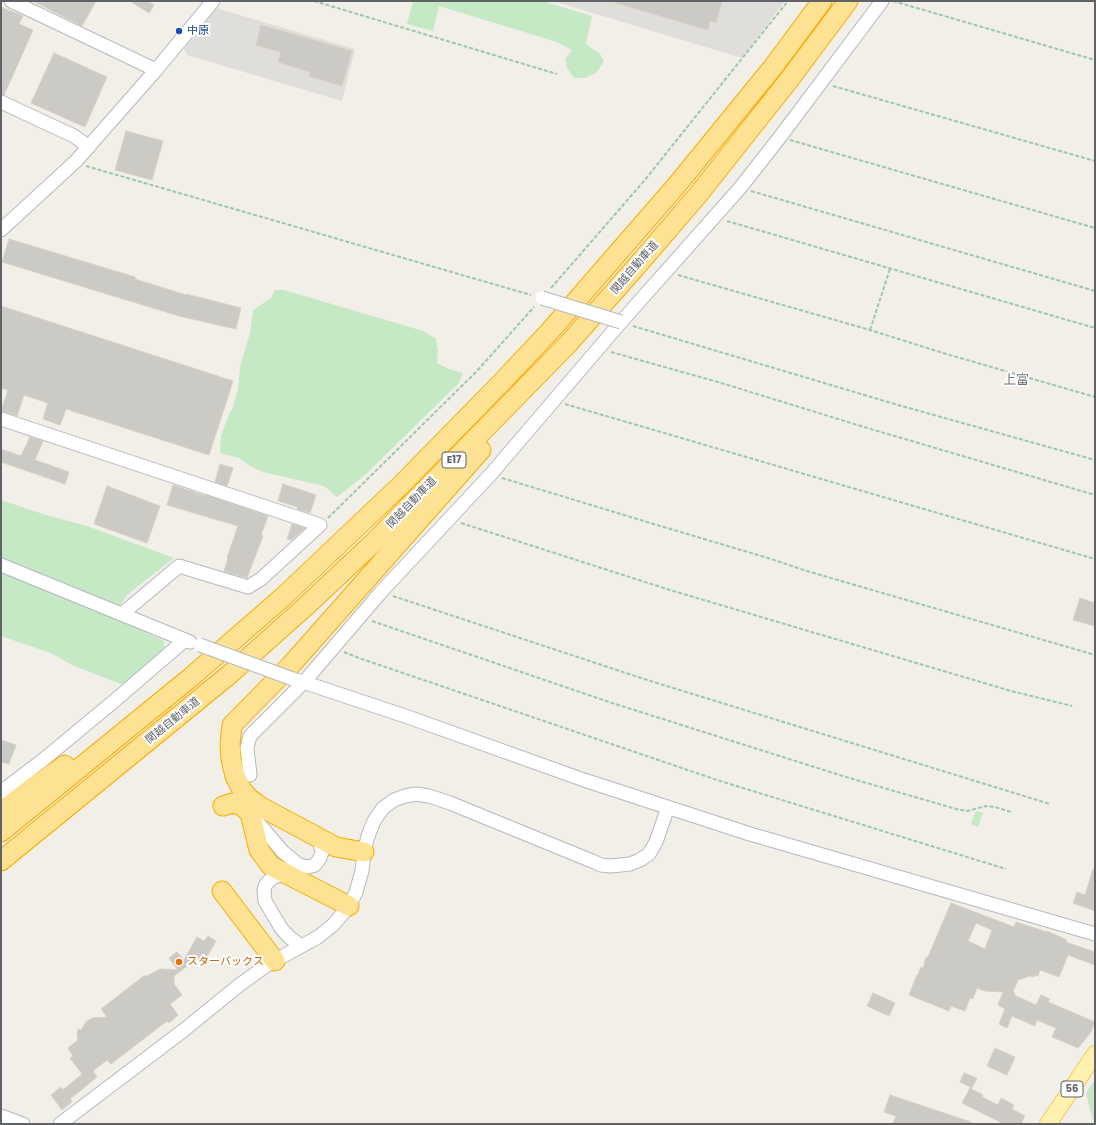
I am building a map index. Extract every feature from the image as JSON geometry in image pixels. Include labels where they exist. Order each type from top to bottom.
[{"type":"highway","name":"関越自動車道","points":[[1,832],[190,678],[283,597],[379,506],[507,378],[550,331],[676,186],[773,67],[822,1]]},
{"type":"highway","name":"関越自動車道","points":[[1,861],[230,674],[372,544],[568,344],[697,196],[789,80],[848,1]]},
{"type":"highway","points":[[364,852],[336,847],[261,807],[249,798],[242,790],[235,776],[231,759],[230,744],[232,725],[290,666],[472,461],[568,344]]},
{"type":"highway","points":[[1,811],[190,678]]},
{"type":"highway","points":[[223,806],[232,803],[242,806],[250,813],[259,850],[271,866],[349,906]]},
{"type":"highway","points":[[222,891],[275,961]]},
{"type":"main road","name":"56","points":[[1048,1124],[1095,1054]]},
{"type":"street","points":[[12,1],[156,70]]},
{"type":"street","points":[[1,230],[76,161],[214,1]]},
{"type":"street","points":[[250,775],[247,748],[250,736],[299,680],[334,647],[381,592],[491,474],[621,322],[740,188],[822,82],[882,1]]},
{"type":"street","points":[[1,102],[74,136],[89,146]]},
{"type":"street","points":[[542,298],[621,322]]},
{"type":"street","points":[[1,419],[320,526],[261,579],[248,587],[179,566],[122,614]]},
{"type":"street","points":[[1,566],[185,640],[584,780],[750,834],[1095,934]]},
{"type":"street","points":[[1,792],[43,760],[185,640]]},
{"type":"street","points":[[60,1124],[184,1030],[238,986],[267,965],[318,937],[333,925],[349,906],[360,882],[364,852],[374,821],[383,808],[399,797],[416,794],[429,796],[450,803],[592,862],[611,866],[630,864],[649,854],[656,842],[668,807]]},
{"type":"street","points":[[250,813],[283,852],[299,865],[315,865],[320,858],[322,852],[320,844],[312,835]]},
{"type":"street","points":[[286,873],[272,878],[266,884],[264,890],[265,901],[281,928],[289,937],[301,946]]},
{"type":"street","points":[[1,1116],[23,1124]]},
{"type":"path","points":[[314,1],[557,74]]},
{"type":"path","points":[[320,526],[477,371],[644,182],[788,1]]},
{"type":"path","points":[[893,1],[1095,60]]},
{"type":"path","points":[[822,82],[1095,161]]},
{"type":"path","points":[[780,137],[1095,228]]},
{"type":"path","points":[[76,161],[81,164],[542,298]]},
{"type":"path","points":[[740,188],[1095,291]]},
{"type":"path","points":[[714,217],[1095,328]]},
{"type":"path","points":[[870,330],[890,269]]},
{"type":"path","points":[[666,272],[870,330],[942,353],[1095,397]]},
{"type":"path","points":[[621,322],[898,405],[1095,460]]},
{"type":"path","points":[[599,348],[718,382],[1095,495]]},
{"type":"path","points":[[554,401],[1095,559]]},
{"type":"path","points":[[491,474],[808,571],[1095,654]]},
{"type":"path","points":[[448,519],[670,590],[1011,691],[1072,706]]},
{"type":"path","points":[[381,592],[637,676],[1050,804]]},
{"type":"path","points":[[360,616],[605,700],[846,777],[956,809],[967,811],[986,806],[994,806],[1011,812]]},
{"type":"path","points":[[334,647],[359,658],[717,780],[1006,869]]},
{"type":"shaded area","points":[[553,1],[785,1],[742,58]]},
{"type":"shaded area","points":[[216,8],[355,49],[342,101],[187,55],[184,49]]},
{"type":"green space","points":[[408,1],[542,1],[592,16],[586,44],[600,54],[604,61],[597,72],[585,78],[574,78],[567,68],[565,59],[572,50],[557,42],[439,6],[433,31],[407,24],[413,2]]},
{"type":"green space","points":[[275,290],[284,290],[423,331],[436,339],[438,350],[437,363],[449,369],[463,373],[458,384],[366,474],[337,497],[324,486],[263,472],[252,467],[239,458],[220,453],[221,436],[233,407],[238,389],[240,367],[250,333],[253,310],[271,298]]},
{"type":"green space","points":[[1,500],[46,515],[87,526],[174,558],[127,595],[115,613],[133,626],[164,641],[165,650],[130,681],[121,684],[72,665],[51,653],[1,636]]},
{"type":"green space","points":[[976,811],[983,813],[978,827],[971,824]]},
{"type":"green space","points":[[1095,1080],[1095,1124],[1094,1124],[1086,1093]]},
{"type":"building","points":[[33,1],[96,1],[82,26]]},
{"type":"building","points":[[130,1],[147,1],[154,5],[149,13]]},
{"type":"building","points":[[617,1],[722,1],[716,23],[710,21],[708,30],[616,3]]},
{"type":"building","points":[[1,7],[23,16],[19,24],[33,30],[4,95],[1,94]]},
{"type":"building","points":[[261,25],[352,51],[342,86],[309,76],[310,72],[278,62],[281,52],[256,45]]},
{"type":"building","points":[[54,53],[107,77],[85,127],[31,103]]},
{"type":"building","points":[[126,131],[163,141],[152,180],[115,170]]},
{"type":"building","points":[[9,239],[135,277],[135,279],[186,295],[241,308],[236,329],[179,316],[2,262]]},
{"type":"building","points":[[1,306],[233,381],[209,455],[66,409],[60,425],[43,419],[48,403],[24,395],[17,416],[1,411],[8,390],[1,388]]},
{"type":"building","points":[[30,437],[43,441],[35,460],[69,472],[65,484],[1,462],[1,449],[21,456]]},
{"type":"building","points":[[220,464],[233,468],[227,486],[215,482]]},
{"type":"building","points":[[283,484],[316,495],[310,513],[297,509],[298,507],[278,501]]},
{"type":"building","points":[[173,485],[268,516],[261,535],[263,536],[247,578],[224,571],[238,526],[167,505]]},
{"type":"building","points":[[107,486],[160,506],[147,543],[94,524]]},
{"type":"building","points":[[292,524],[305,528],[291,540],[287,539]]},
{"type":"building","points":[[1080,598],[1095,603],[1095,626],[1073,620]]},
{"type":"building","points":[[1,740],[16,745],[9,764],[1,762]]},
{"type":"building","points":[[1093,869],[1095,870],[1095,911],[1073,903],[1077,892],[1085,895]]},
{"type":"building","points":[[951,903],[1014,927],[1016,922],[1047,931],[1067,940],[1066,942],[1095,952],[1095,965],[1068,955],[1059,977],[1040,970],[1038,976],[1030,976],[1018,980],[1013,992],[1015,993],[1014,995],[1036,1005],[1041,995],[1050,999],[1048,1002],[1095,1022],[1091,1032],[1078,1048],[1052,1037],[1056,1028],[1037,1020],[1035,1026],[1012,1016],[1007,1028],[999,1024],[1005,1009],[998,1005],[1003,992],[985,991],[977,988],[973,999],[970,998],[965,1011],[951,1006],[949,1011],[909,995],[921,967],[923,968],[926,957],[928,957]],"holes":[[[976,923],[992,930],[985,949],[968,941]]]},
{"type":"building","points":[[208,936],[216,941],[204,962],[196,957],[194,961],[174,976],[174,984],[182,995],[170,1004],[178,1015],[169,1023],[167,1021],[111,1064],[107,1060],[93,1071],[97,1077],[70,1099],[72,1102],[62,1110],[51,1095],[61,1087],[63,1090],[82,1074],[70,1058],[73,1056],[68,1048],[78,1040],[78,1029],[81,1030],[86,1022],[92,1018],[107,1017],[101,1009],[145,975],[145,977],[160,969],[178,970],[169,958],[177,952],[184,960],[197,937],[204,941]]},
{"type":"building","points":[[873,993],[895,1003],[889,1016],[867,1006]]},
{"type":"building","points":[[995,1048],[1015,1057],[1007,1075],[987,1066]]},
{"type":"building","points":[[964,1073],[977,1078],[972,1088],[960,1082]]},
{"type":"building","points":[[970,1088],[983,1095],[982,1097],[998,1105],[1001,1098],[1014,1105],[1012,1109],[1025,1116],[1021,1124],[1004,1124],[962,1103]]},
{"type":"building","points":[[890,1095],[971,1122],[971,1124],[893,1124],[896,1116],[884,1112]]},
{"type":"place","name":"中原","points":[[179,31]]},
{"type":"place","name":"スターバックス","points":[[179,962]]},
{"type":"district","name":"上富","points":[[1016,381]]}]
